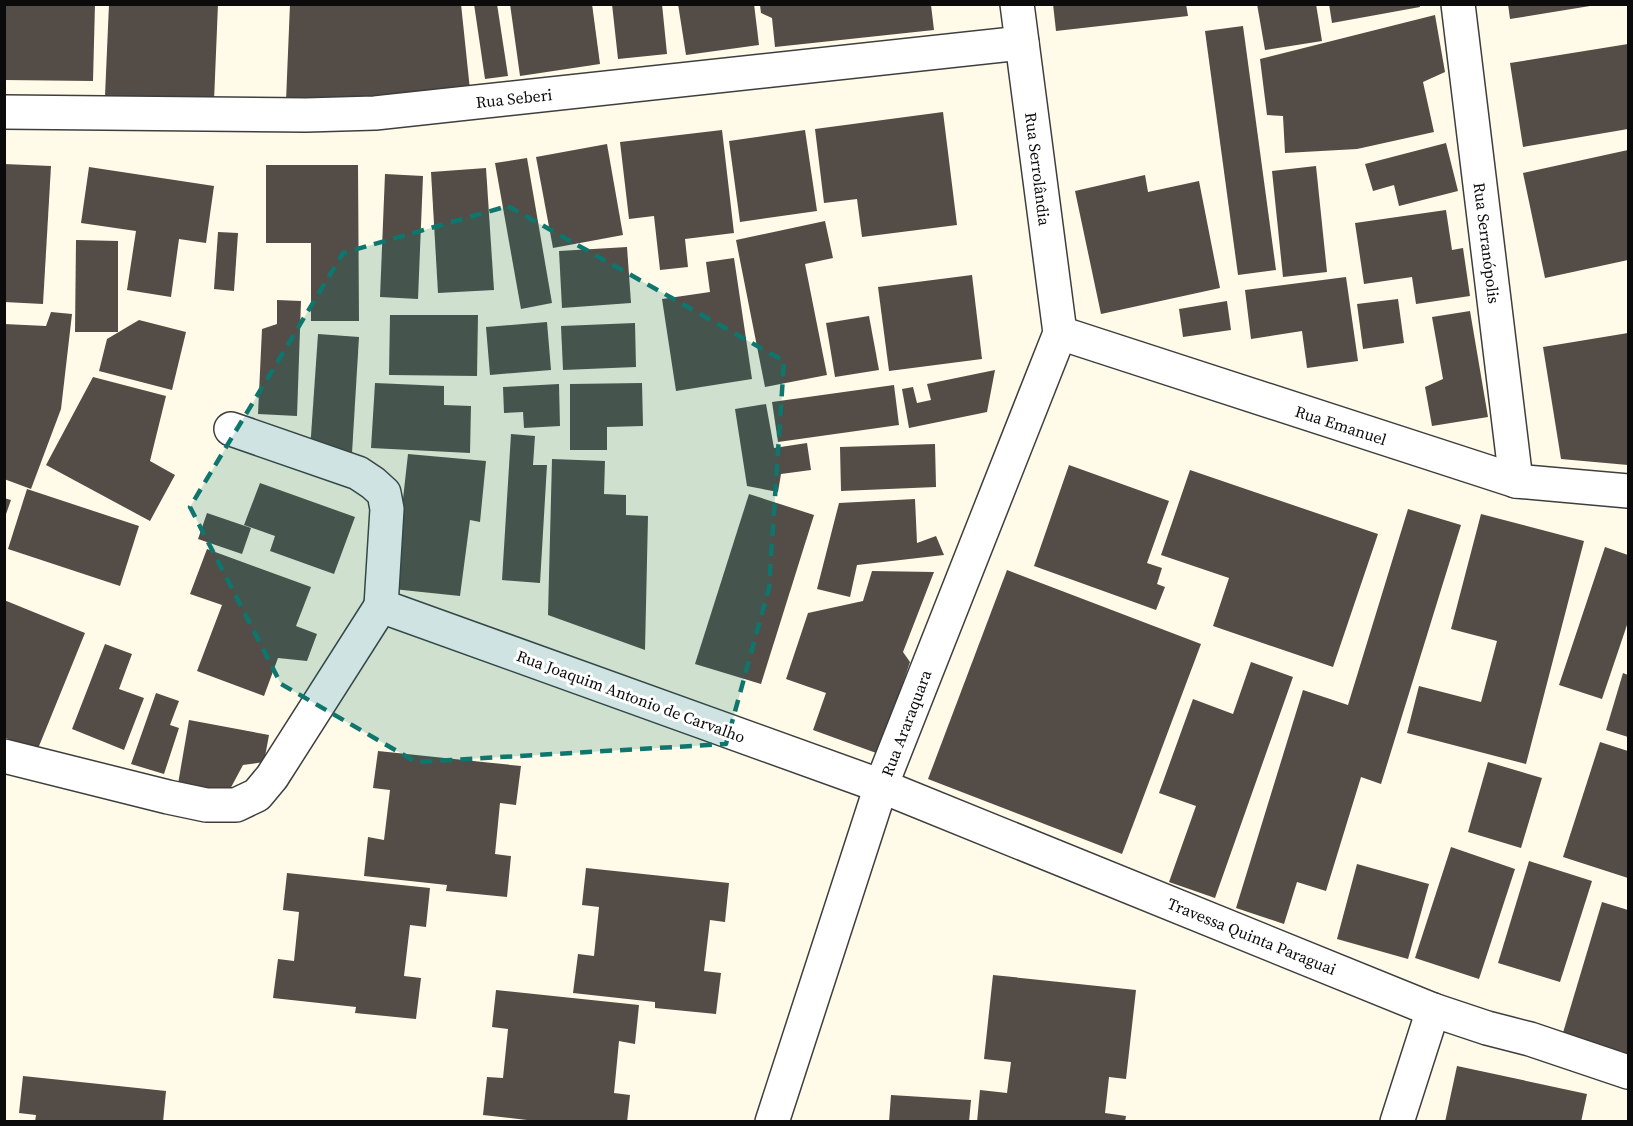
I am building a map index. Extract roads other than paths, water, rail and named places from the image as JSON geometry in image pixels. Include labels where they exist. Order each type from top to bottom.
[{"type":"street","name":"Rua Serrolândia","points":[[1017,4],[1060,333]]},
{"type":"street","name":"Rua Serranópolis","points":[[1458,4],[1516,481]]},
{"type":"street","name":"Rua Seberi","points":[[4,112],[306,115],[375,113],[1022,44]]},
{"type":"street","name":"Rua Emanuel","points":[[1060,333],[1516,481],[1629,491]]},
{"type":"street","name":"Rua Araraquara","points":[[772,1122],[881,786],[1060,333]]},
{"type":"street","points":[[4,756],[206,806],[236,805],[257,795],[272,777],[381,606],[387,509],[384,493],[358,473],[231,429]]},
{"type":"street","name":"Rua Joaquim Antonio de Carvalho","points":[[381,606],[881,786]]},
{"type":"street","name":"Travessa Quinta Paraguai","points":[[881,786],[1433,1010],[1629,1072]]},
{"type":"street","points":[[1397,1122],[1433,1010]]}]
